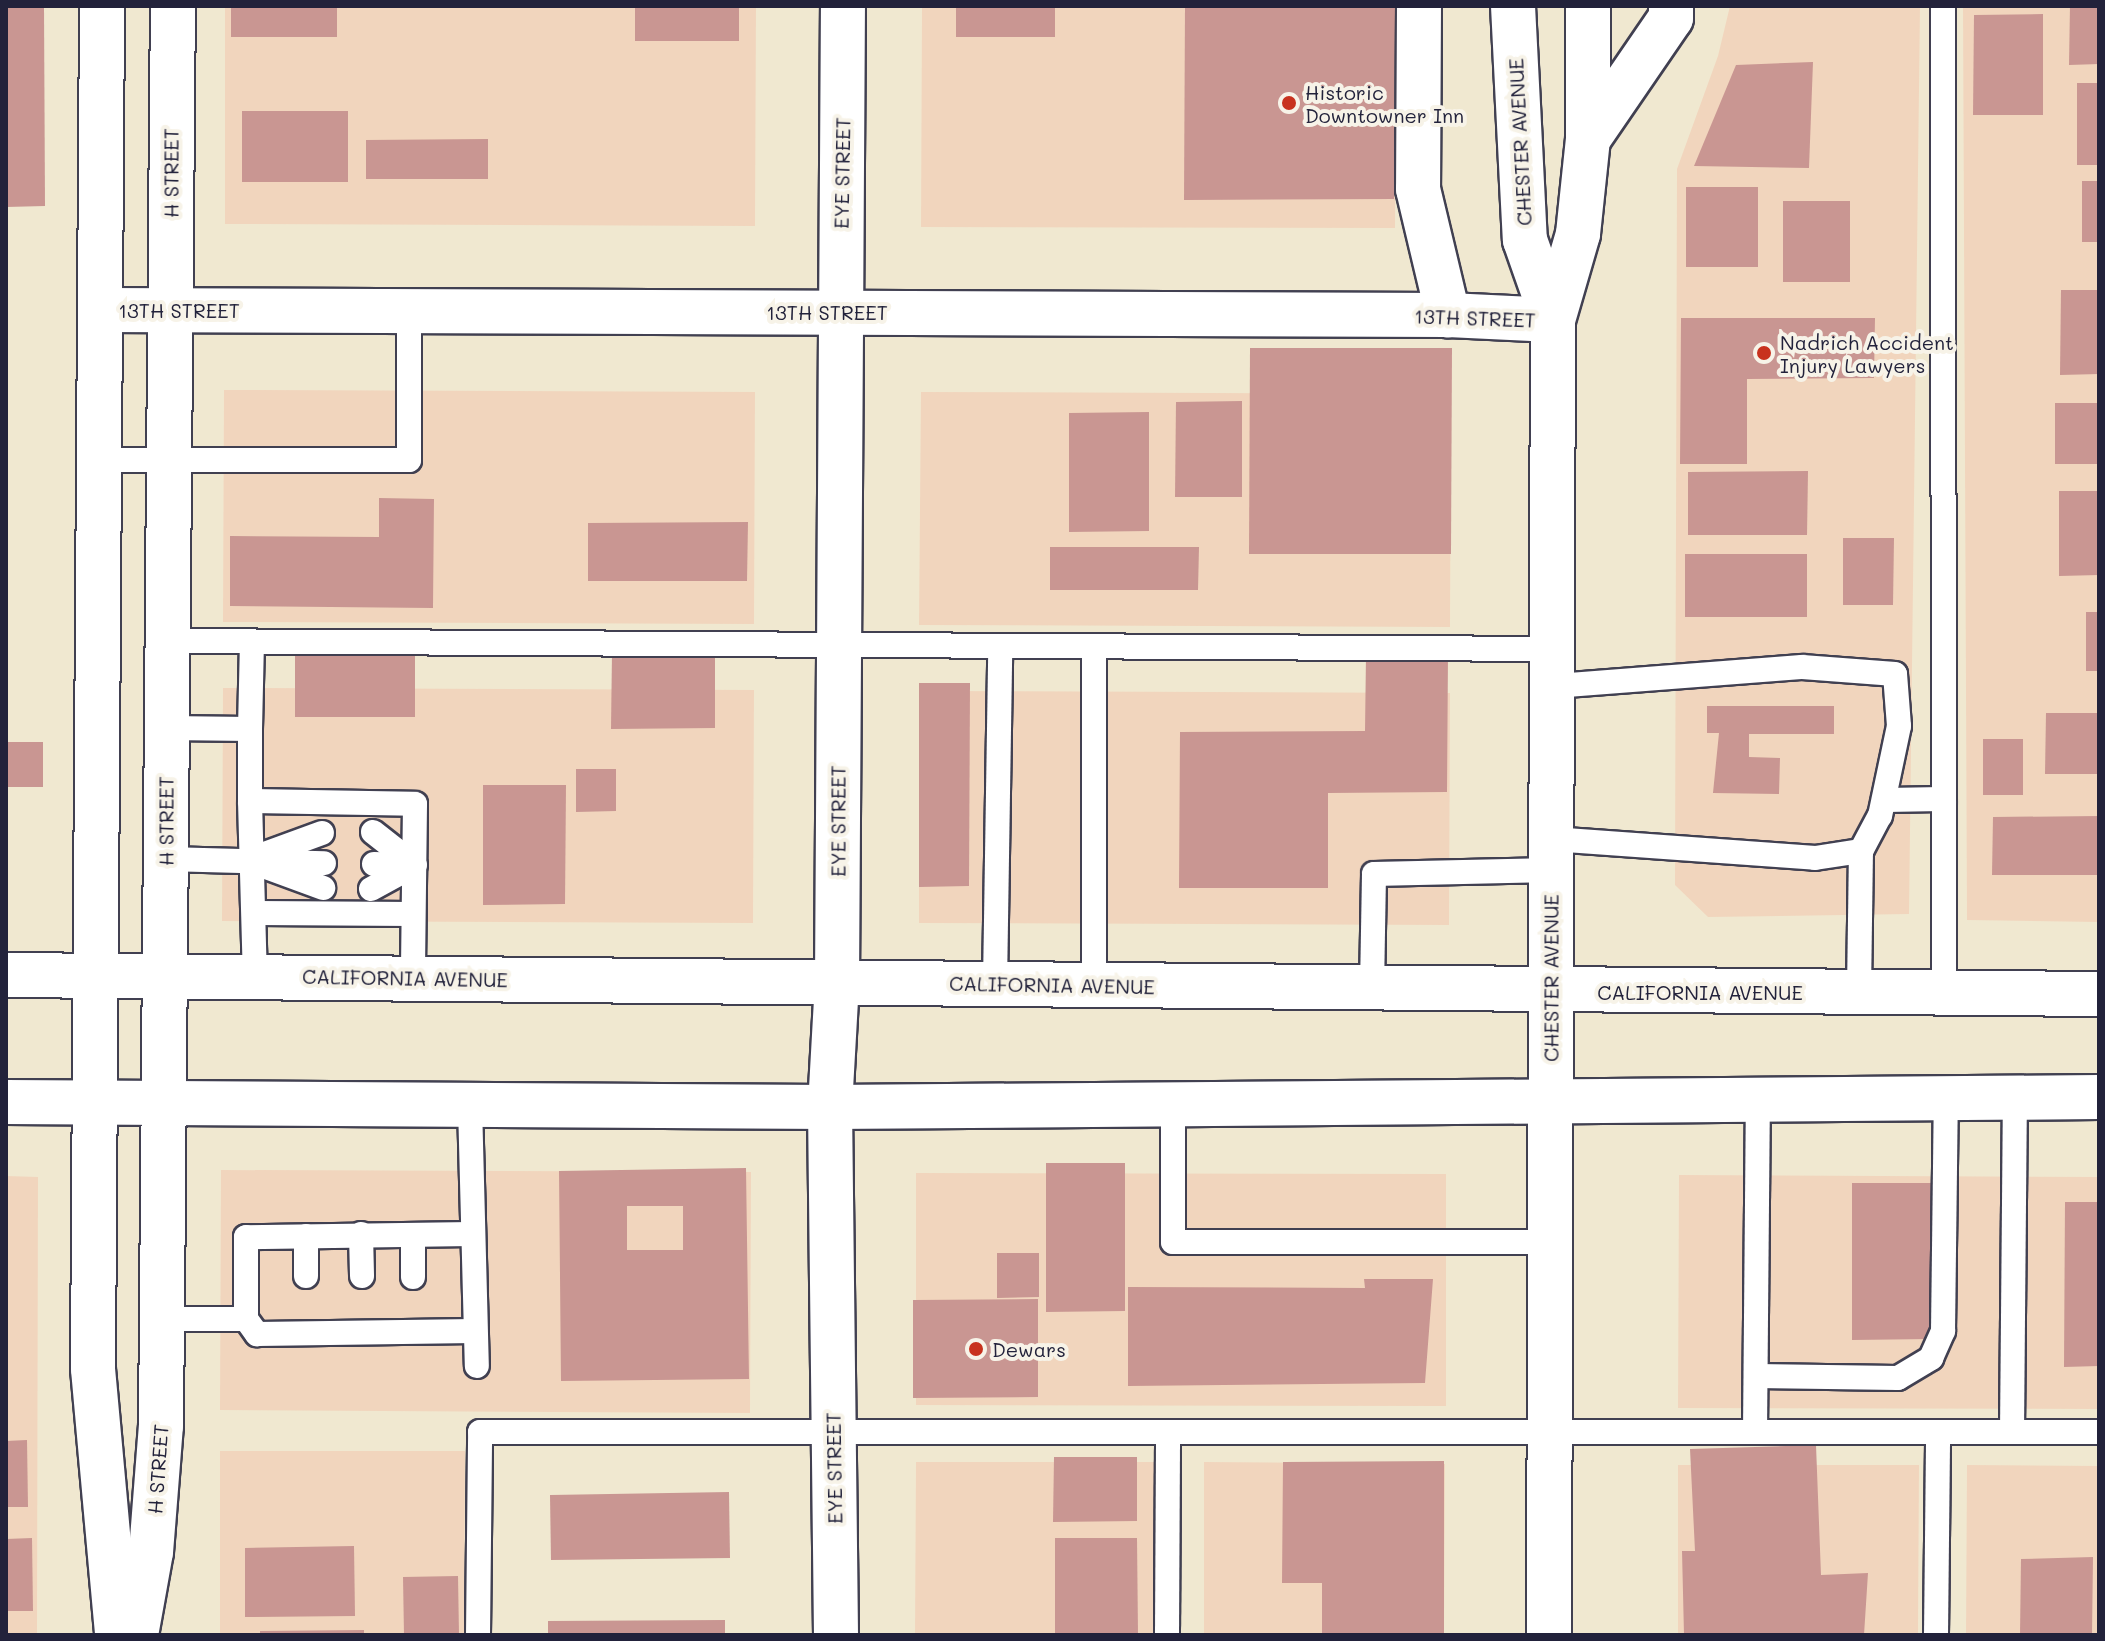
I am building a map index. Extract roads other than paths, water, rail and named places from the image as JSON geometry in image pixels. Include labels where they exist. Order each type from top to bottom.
[{"type":"street","points":[[102,6],[93,1369],[117,1635]]},
{"type":"street","name":"H STREET","points":[[136,1635],[158,1489],[162,1319],[173,6]]},
{"type":"street","name":"EYE STREET","points":[[836,1635],[830,1107],[837,983],[843,6]]},
{"type":"street","points":[[1419,6],[1418,189],[1448,315]]},
{"type":"street","name":"CHESTER AVENUE","points":[[1513,6],[1525,240],[1553,320]]},
{"type":"street","name":"CHESTER AVENUE","points":[[1549,1635],[1553,320],[1578,234],[1588,139],[1588,6]]},
{"type":"street","points":[[1588,139],[1671,18],[1671,6]]},
{"type":"street","name":"13TH STREET","points":[[101,310],[1448,315],[1553,320]]},
{"type":"street","name":"CALIFORNIA AVENUE","points":[[6,975],[2099,994]]},
{"type":"street","points":[[6,1102],[830,1107],[2099,1097]]},
{"type":"lane","points":[[1943,6],[1944,993]]},
{"type":"lane","points":[[100,460],[409,460],[409,310]]},
{"type":"lane","points":[[167,641],[1094,648],[1552,667],[1802,667],[1895,674],[1899,726],[1884,800],[1861,851],[1859,992]]},
{"type":"lane","points":[[252,642],[249,860],[257,913],[255,977]]},
{"type":"lane","points":[[995,984],[1000,648]]},
{"type":"lane","points":[[1094,648],[1094,985]]},
{"type":"lane","points":[[167,728],[250,729]]},
{"type":"lane","points":[[1884,800],[1944,799]]},
{"type":"lane","points":[[250,801],[415,804],[413,978]]},
{"type":"lane","points":[[373,832],[415,865]]},
{"type":"lane","points":[[249,860],[322,833]]},
{"type":"lane","points":[[1372,989],[1374,874],[1552,854],[1815,858],[1861,851]]},
{"type":"lane","points":[[166,859],[324,863]]},
{"type":"lane","points":[[249,860],[323,888]]},
{"type":"lane","points":[[374,864],[415,865]]},
{"type":"lane","points":[[371,889],[415,865]]},
{"type":"lane","points":[[257,913],[413,914]]},
{"type":"lane","points":[[1756,1376],[1898,1378],[1931,1358],[1943,1331],[1946,1098]]},
{"type":"lane","points":[[2012,1432],[2015,1098]]},
{"type":"lane","points":[[1755,1432],[1758,1100]]},
{"type":"lane","points":[[1173,1104],[1173,1242],[1550,1242]]},
{"type":"lane","points":[[470,1105],[477,1366]]},
{"type":"lane","points":[[361,1234],[362,1276]]},
{"type":"lane","points":[[472,1234],[246,1237],[246,1319],[257,1334],[306,1327],[414,1327],[475,1331]]},
{"type":"lane","points":[[413,1235],[413,1277]]},
{"type":"lane","points":[[306,1236],[306,1276]]},
{"type":"lane","points":[[162,1319],[246,1319]]},
{"type":"lane","points":[[478,1635],[480,1432],[2099,1432]]},
{"type":"lane","points":[[1167,1635],[1168,1432]]},
{"type":"lane","points":[[1936,1635],[1938,1432]]},
{"type":"place","name":"Historic Downtowner Inn","points":[[1289,103]]},
{"type":"place","name":"Nadrich Accident Injury Lawyers","points":[[1764,353]]},
{"type":"place","name":"Dewars","points":[[976,1349]]}]
